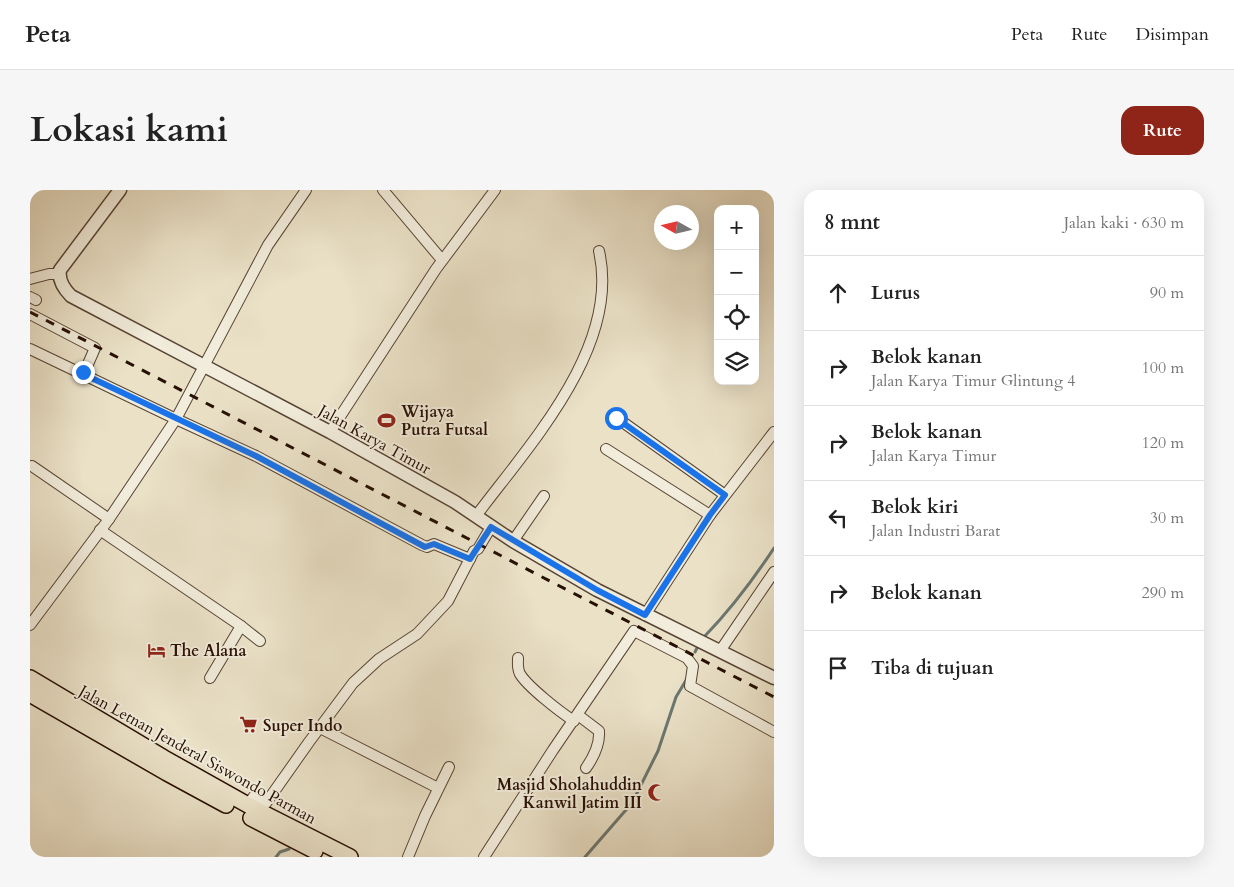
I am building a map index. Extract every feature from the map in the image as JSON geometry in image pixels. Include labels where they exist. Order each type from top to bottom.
[{"type":"main road","name":"Jalan Letnan Jenderal Siswondo Parman","points":[[30,678],[164,758],[248,805],[350,857]]},
{"type":"main road","name":"Jalan Letnan Jenderal Siswondo Parman","points":[[35,697],[167,773],[328,857]]},
{"type":"street","points":[[30,279],[50,274],[59,274],[120,190]]},
{"type":"street","points":[[30,625],[109,519],[176,419],[268,245],[306,190]]},
{"type":"street","points":[[383,190],[442,260]]},
{"type":"street","points":[[330,432],[442,260],[495,190]]},
{"type":"street","points":[[476,516],[544,426],[580,365],[593,335],[602,296],[602,266],[599,251]]},
{"type":"street","name":"Jalan Karya Timur","points":[[59,274],[63,287],[80,302],[330,432],[454,502],[513,541],[597,590],[774,678]]},
{"type":"street","points":[[30,314],[95,348],[85,371],[81,373]]},
{"type":"street","points":[[30,348],[256,456],[422,545],[427,547],[434,544],[470,559]]},
{"type":"street","points":[[616,418],[725,495]]},
{"type":"street","points":[[645,615],[710,515],[774,432]]},
{"type":"street","points":[[606,449],[710,515]]},
{"type":"street","points":[[32,466],[109,519]]},
{"type":"street","points":[[513,541],[544,496]]},
{"type":"street","points":[[248,805],[254,796],[266,803],[353,683],[379,659],[417,634],[448,601],[470,559],[491,527]]},
{"type":"street","points":[[100,530],[260,641]]},
{"type":"street","points":[[720,651],[774,572]]},
{"type":"street","points":[[210,678],[241,626]]},
{"type":"street","points":[[484,857],[634,631],[690,662],[690,686],[774,732]]},
{"type":"street","points":[[518,658],[517,667],[520,674],[538,692],[599,731],[595,752],[586,768]]},
{"type":"street","points":[[322,729],[438,788]]},
{"type":"street","points":[[408,857],[425,816],[449,767]]},
{"type":"waterway","points":[[704,637],[741,594],[774,548]]},
{"type":"waterway","points":[[695,652],[697,648]]},
{"type":"waterway","points":[[585,857],[632,803],[658,751],[676,697],[688,677]]},
{"type":"waterway","points":[[276,857],[280,852],[289,849]]},
{"type":"railway","points":[[30,312],[774,697]]},
{"type":"place","name":"Wijaya Putra Futsal","points":[[387,420]]},
{"type":"place","name":"The Alana","points":[[156,650]]},
{"type":"place","name":"Super Indo","points":[[249,725]]},
{"type":"place","name":"Masjid Sholahuddin Kanwil Jatim III","points":[[656,793]]},
{"type":"route","points":[[83,372],[81,373],[256,456],[425,547],[434,544],[470,559],[491,527],[597,590],[645,615],[725,495],[616,418]]}]
